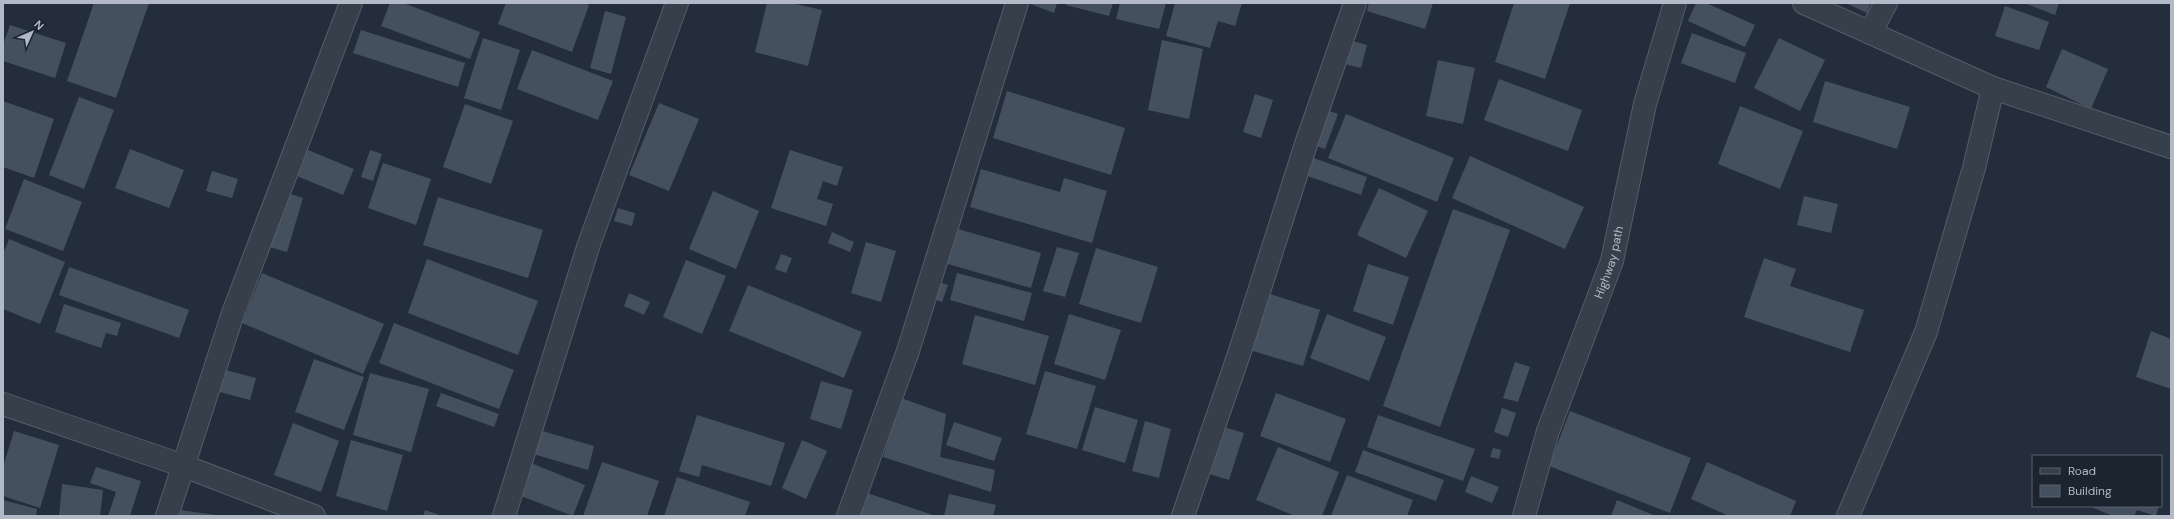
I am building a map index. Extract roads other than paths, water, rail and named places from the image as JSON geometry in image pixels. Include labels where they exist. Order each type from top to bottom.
[{"type":"street","points":[[166,516],[184,466],[233,313],[351,3]]},
{"type":"street","points":[[504,516],[589,244],[676,3]]},
{"type":"street","points":[[848,516],[908,350],[1017,3]]},
{"type":"street","points":[[1182,516],[1240,351],[1306,144],[1354,3]]},
{"type":"street","name":"Highway path","points":[[1524,516],[1548,431],[1612,261],[1645,104],[1675,3]]},
{"type":"street","points":[[1804,3],[1993,88],[2171,147]]},
{"type":"street","points":[[1870,33],[1886,3]]},
{"type":"street","points":[[1848,516],[1926,332],[1974,168],[1993,88]]},
{"type":"street","points":[[3,404],[184,466],[314,516]]}]
